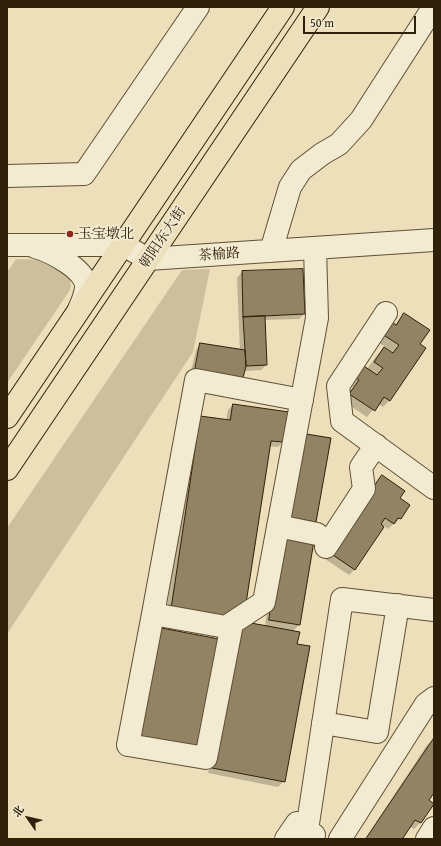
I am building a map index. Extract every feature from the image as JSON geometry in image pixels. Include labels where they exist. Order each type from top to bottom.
[{"type":"main road","name":"朝阳东大街","points":[[7,417],[283,7]]},
{"type":"main road","name":"朝阳东大街","points":[[7,469],[318,7]]},
{"type":"street","points":[[7,176],[84,174],[198,7]]},
{"type":"street","points":[[271,251],[290,187],[302,170],[322,154],[339,144],[361,120],[427,10]]},
{"type":"street","name":"茶榆路","points":[[148,259],[434,240]]},
{"type":"street","points":[[17,245],[123,245],[148,259]]},
{"type":"street","points":[[17,245],[43,249],[77,271],[83,277],[86,288],[79,309]]},
{"type":"street","points":[[153,614],[226,627],[264,602],[317,318],[315,248]]},
{"type":"street","points":[[386,313],[338,386],[342,421],[433,484]]},
{"type":"street","points":[[232,624],[206,758],[128,745],[196,380],[302,400]]},
{"type":"street","points":[[278,526],[322,540],[364,489],[361,467],[376,445]]},
{"type":"street","points":[[314,836],[324,723],[342,599],[434,610]]},
{"type":"street","points":[[377,732],[398,606]]},
{"type":"street","points":[[340,839],[426,704],[434,698]]},
{"type":"street","points":[[324,723],[377,732],[399,746]]},
{"type":"street","points":[[286,839],[297,823],[314,836]]},
{"type":"street","points":[[427,839],[434,828]]},
{"type":"shaded area","points":[[16,259],[43,260],[65,272],[70,279],[71,287],[7,383],[7,272]]},
{"type":"shaded area","points":[[210,269],[193,352],[7,634],[7,528],[182,270]]},
{"type":"building","points":[[303,269],[305,314],[243,317],[242,271]]},
{"type":"building","points":[[404,313],[430,330],[420,344],[426,348],[390,401],[384,397],[375,411],[349,394],[359,380],[353,376],[361,364],[377,375],[383,368],[374,362],[384,347],[393,353],[399,345],[382,334],[391,321],[396,325]]},
{"type":"building","points":[[265,316],[267,365],[246,366],[243,317]]},
{"type":"building","points":[[200,343],[245,350],[246,366],[243,378],[195,370]]},
{"type":"building","points":[[233,404],[289,412],[284,442],[271,441],[245,610],[235,619],[171,609],[200,416],[230,420]]},
{"type":"building","points":[[300,433],[331,438],[316,522],[286,517]]},
{"type":"building","points":[[382,475],[405,491],[400,498],[410,505],[401,519],[398,518],[394,524],[385,518],[381,524],[384,527],[355,570],[330,553]]},
{"type":"building","points":[[283,536],[314,541],[300,625],[269,620]]},
{"type":"building","points":[[240,621],[300,632],[297,644],[310,646],[285,782],[212,768]]},
{"type":"building","points":[[156,627],[219,639],[198,749],[136,738]]},
{"type":"building","points":[[434,738],[434,793],[429,800],[434,804],[421,823],[415,820],[403,838],[405,839],[366,839]]},
{"type":"place","name":"玉宝墩北","points":[[70,234]]}]
